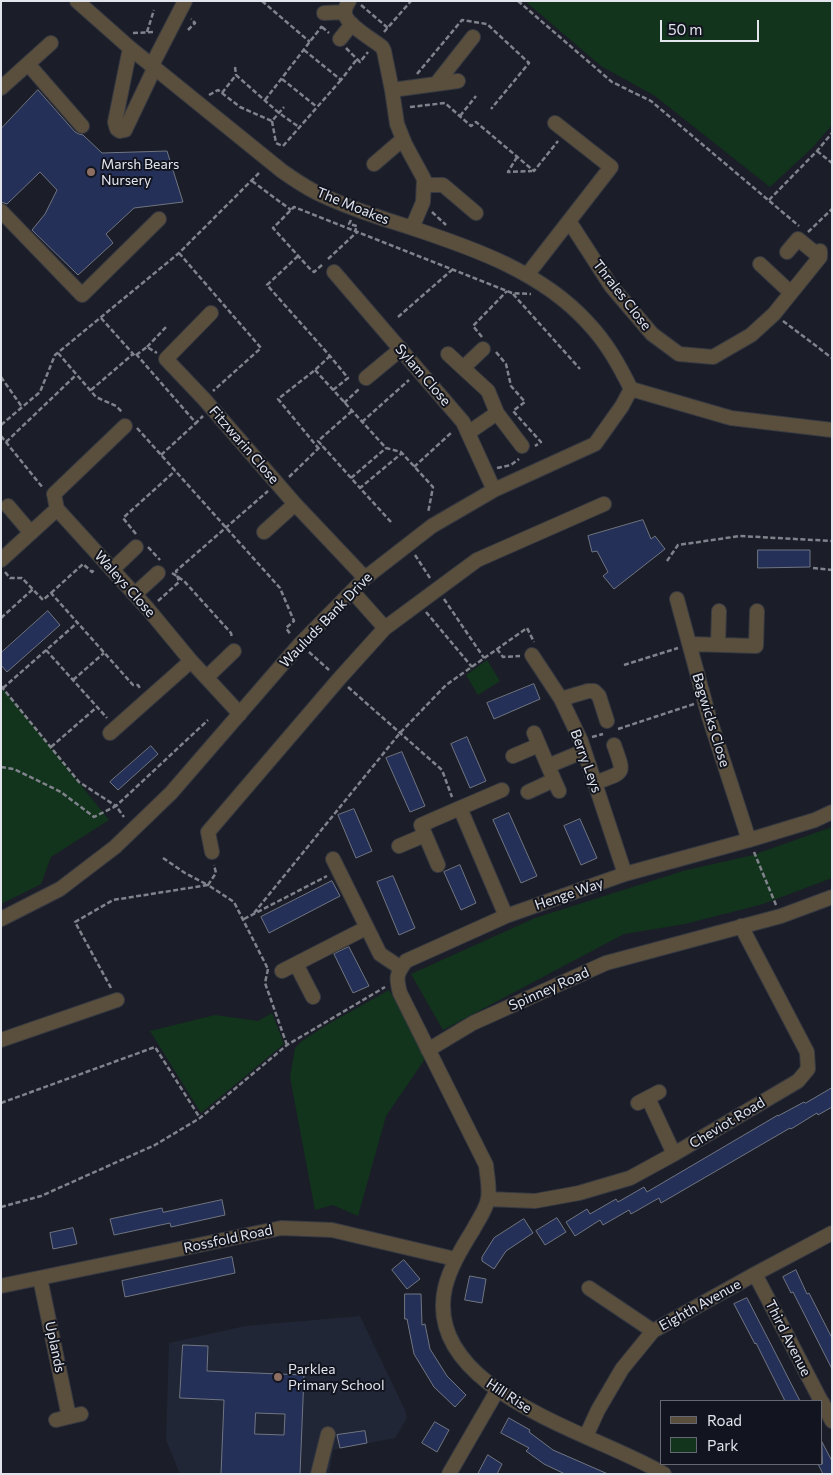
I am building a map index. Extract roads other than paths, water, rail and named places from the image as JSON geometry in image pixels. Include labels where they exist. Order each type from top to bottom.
[{"type":"street","name":"The Moakes","points":[[77,1],[130,48],[282,171],[323,196],[361,212],[454,243],[498,261],[527,275],[570,305],[588,322],[609,348],[631,390]]},
{"type":"street","points":[[130,48],[115,122],[120,131],[124,130],[127,126],[167,35],[185,1]]},
{"type":"street","points":[[324,13],[349,13],[384,51],[397,124],[424,178],[423,202],[412,228]]},
{"type":"street","points":[[342,43],[349,13]]},
{"type":"street","points":[[436,84],[473,37]]},
{"type":"street","points":[[1,89],[51,43]]},
{"type":"street","points":[[28,64],[82,126]]},
{"type":"street","points":[[392,90],[458,81]]},
{"type":"street","points":[[527,275],[611,167],[560,127]]},
{"type":"street","points":[[374,164],[403,139]]},
{"type":"street","points":[[424,185],[443,185],[476,213]]},
{"type":"street","points":[[1,211],[82,295],[159,219]]},
{"type":"street","name":"Thrales Close","points":[[569,221],[611,286],[652,334],[679,354],[713,357],[751,335],[774,314],[820,254],[798,239],[786,252]]},
{"type":"street","points":[[760,264],[791,293]]},
{"type":"street","name":"Sylam Close","points":[[334,272],[463,422],[494,490]]},
{"type":"street","name":"Fitzwarin Close","points":[[212,312],[166,359],[207,402],[295,504],[365,578]]},
{"type":"street","points":[[463,368],[487,346]]},
{"type":"street","points":[[366,381],[401,349]]},
{"type":"street","points":[[448,354],[488,391],[497,413],[525,451]]},
{"type":"street","points":[[631,390],[731,418],[832,430]]},
{"type":"street","name":"Wauluds Bank Drive","points":[[1,919],[60,889],[115,847],[171,793],[300,644],[365,578],[432,526],[494,490],[595,444],[631,390]]},
{"type":"street","points":[[468,433],[497,413]]},
{"type":"street","points":[[2,559],[57,510],[54,494],[129,423]]},
{"type":"street","points":[[264,532],[295,504]]},
{"type":"street","points":[[212,852],[208,832],[385,628],[477,560],[604,504]]},
{"type":"street","points":[[8,506],[32,533]]},
{"type":"street","name":"Waleys Close","points":[[57,510],[135,594],[191,661],[240,714]]},
{"type":"street","points":[[108,565],[142,544]]},
{"type":"street","points":[[135,594],[161,567]]},
{"type":"street","points":[[352,591],[385,628]]},
{"type":"street","name":"Bagwicks Close","points":[[678,599],[704,700],[749,840]]},
{"type":"street","points":[[718,645],[719,611]]},
{"type":"street","points":[[690,644],[756,646],[757,611]]},
{"type":"street","points":[[207,677],[234,651]]},
{"type":"street","name":"Berry Leys","points":[[532,655],[561,700],[583,746],[625,874]]},
{"type":"street","points":[[113,731],[191,661]]},
{"type":"street","points":[[561,700],[588,691],[594,691],[599,696],[622,767],[618,774],[595,783]]},
{"type":"street","points":[[513,756],[537,739],[556,786],[528,792]]},
{"type":"street","points":[[548,766],[583,746]]},
{"type":"street","points":[[399,846],[460,808],[502,790]]},
{"type":"street","points":[[460,808],[506,916]]},
{"type":"street","name":"Henge Way","points":[[401,968],[406,962],[506,916],[625,874],[749,840],[815,820],[832,812]]},
{"type":"street","points":[[423,830],[438,865]]},
{"type":"street","points":[[333,859],[380,954],[401,968],[396,979],[400,993],[486,1165],[489,1187],[488,1199]]},
{"type":"street","name":"Spinney Road","points":[[428,1050],[473,1023],[606,964],[781,916],[832,897]]},
{"type":"street","name":"Cheviot Road","points":[[488,1199],[535,1201],[579,1193],[630,1178],[798,1081],[808,1069],[807,1052],[742,926]]},
{"type":"street","points":[[275,970],[296,964],[366,928]]},
{"type":"street","points":[[296,964],[313,997]]},
{"type":"street","points":[[1,1040],[117,1000]]},
{"type":"street","points":[[648,1098],[674,1154]]},
{"type":"street","name":"Hill Rise","points":[[488,1199],[482,1214],[455,1259],[445,1289],[444,1312],[446,1330],[457,1350],[477,1374],[497,1391],[532,1412],[664,1474]]},
{"type":"street","name":"Rossfold Road","points":[[1,1286],[280,1228],[332,1230],[455,1259]]},
{"type":"street","name":"Eighth Avenue","points":[[586,1436],[598,1410],[622,1369],[653,1331],[832,1233]]},
{"type":"street","name":"Third Avenue","points":[[755,1274],[821,1400]]},
{"type":"street","name":"Uplands","points":[[40,1278],[69,1417]]},
{"type":"street","points":[[589,1288],[653,1331]]},
{"type":"street","points":[[449,1474],[497,1391]]},
{"type":"street","name":"Third Avenue","points":[[823,1404],[832,1421]]},
{"type":"street","points":[[318,1474],[328,1434]]},
{"type":"place","name":"Marsh Bears Nursery","points":[[91,172]]},
{"type":"place","name":"Parklea Primary School","points":[[278,1377]]}]
